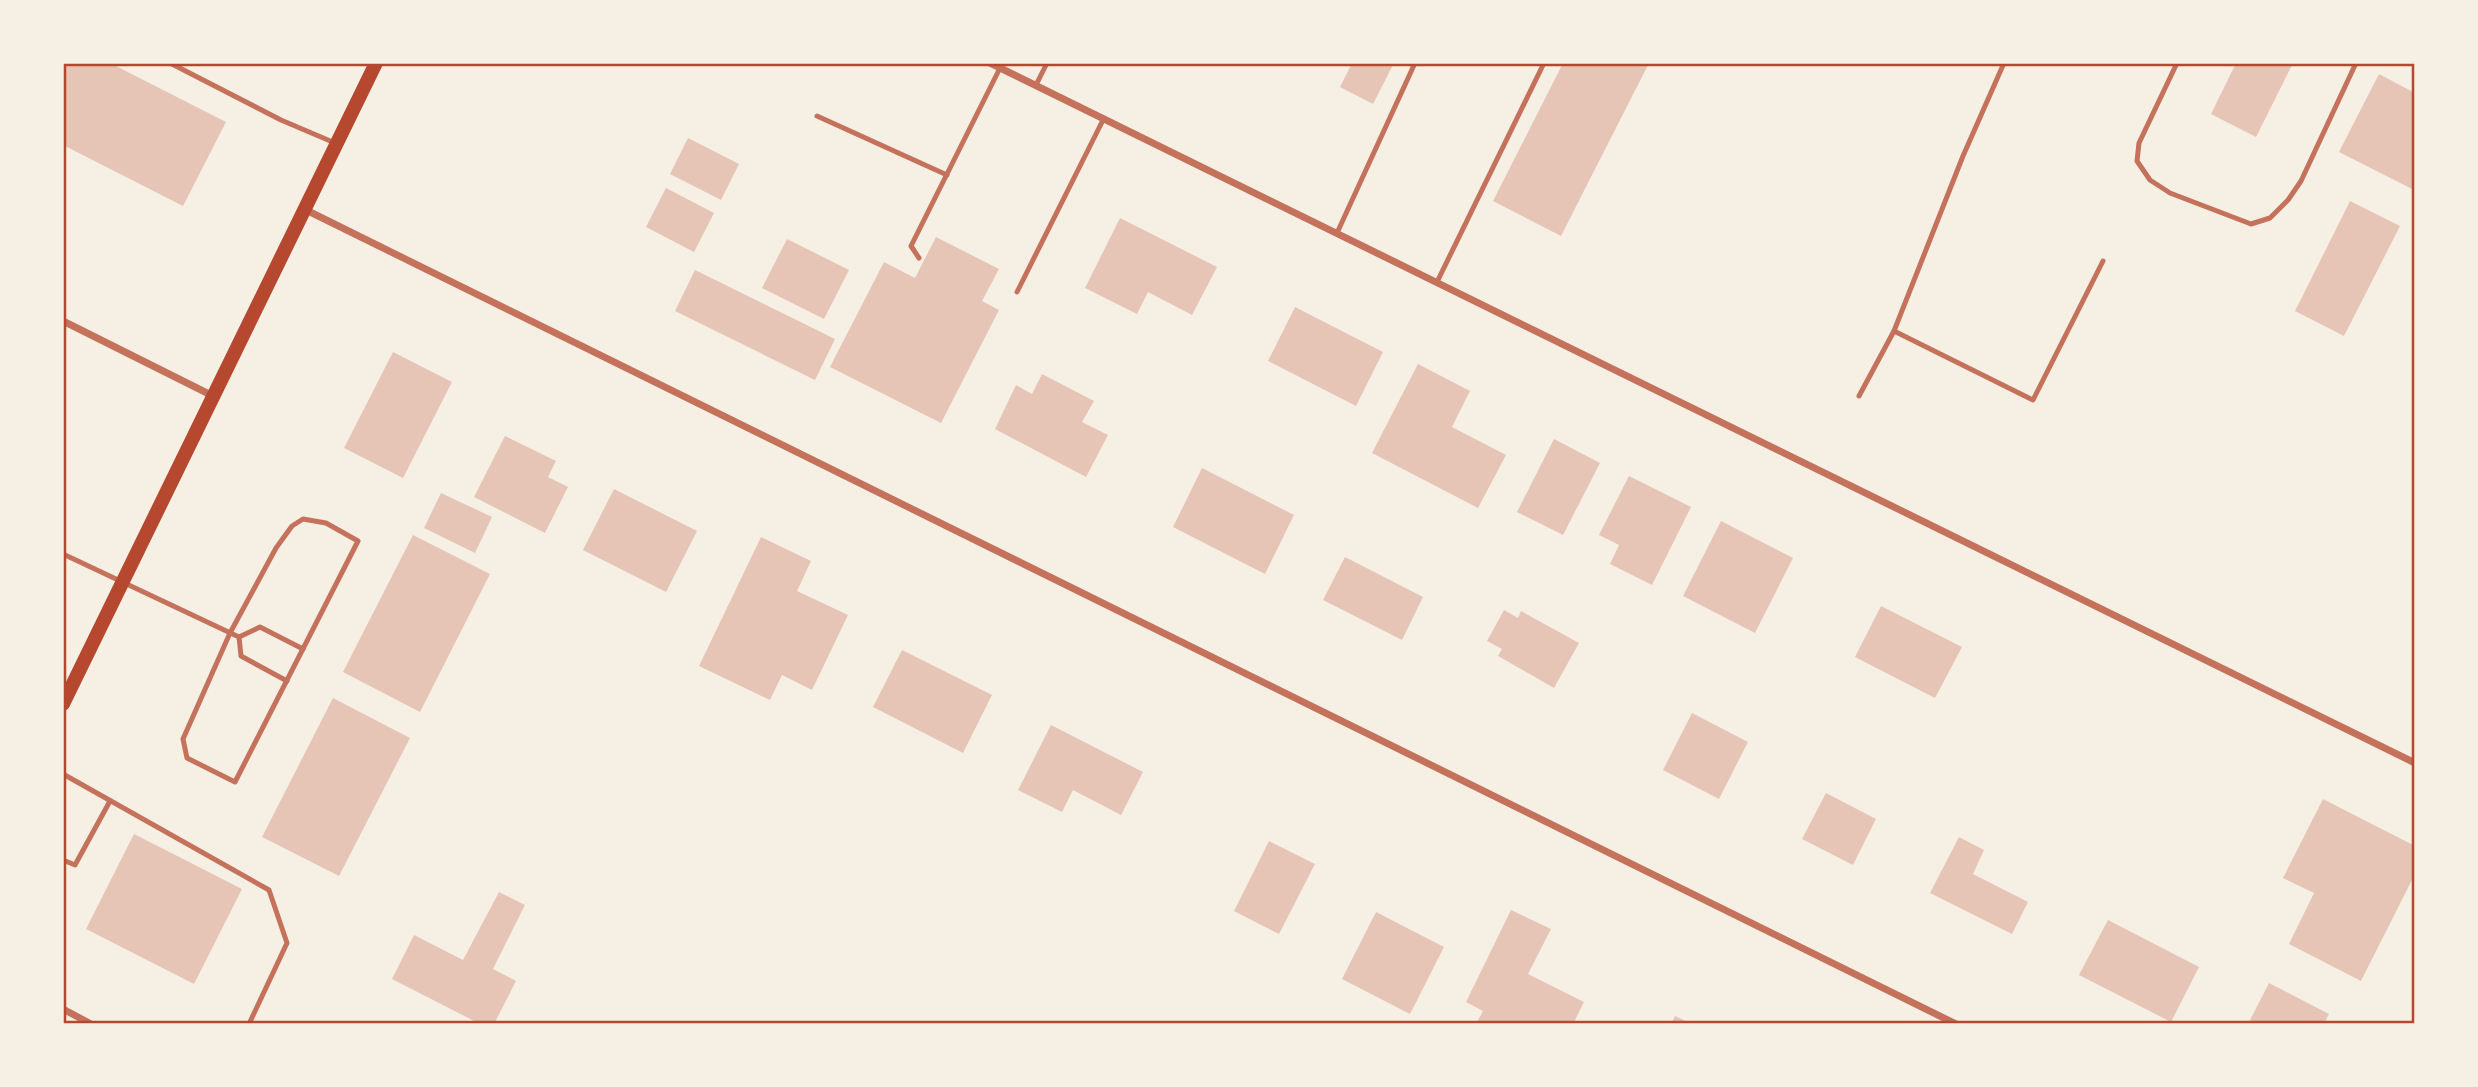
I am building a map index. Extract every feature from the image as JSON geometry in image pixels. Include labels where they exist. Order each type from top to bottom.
[{"type":"main road","points":[[63,704],[67,685],[122,583],[376,63]]},
{"type":"street","points":[[990,63],[2415,763]]},
{"type":"street","points":[[306,210],[1956,1024]]},
{"type":"street","points":[[63,321],[214,397]]},
{"type":"street","points":[[63,1009],[91,1024]]},
{"type":"lane","points":[[170,63],[281,120],[338,144]]},
{"type":"lane","points":[[1036,85],[1047,63]]},
{"type":"lane","points":[[1337,233],[1415,63]]},
{"type":"lane","points":[[1437,282],[1544,63]]},
{"type":"lane","points":[[1859,396],[1894,331],[1963,156],[2004,63]]},
{"type":"lane","points":[[2177,63],[2139,143],[2137,161],[2150,180],[2170,193],[2251,224],[2270,218],[2301,181],[2356,63]]},
{"type":"lane","points":[[919,258],[911,246],[1000,68]]},
{"type":"lane","points":[[817,116],[947,175]]},
{"type":"lane","points":[[1017,292],[1104,118]]},
{"type":"lane","points":[[1894,331],[2033,400],[2103,261]]},
{"type":"lane","points":[[303,519],[326,523],[358,541],[235,782],[187,758],[183,739],[230,633],[276,548],[292,526],[303,519]]},
{"type":"lane","points":[[63,554],[239,637],[260,627],[303,649]]},
{"type":"lane","points":[[239,637],[241,656],[287,681]]},
{"type":"lane","points":[[63,774],[269,890],[287,943],[249,1024]]},
{"type":"lane","points":[[63,860],[75,865],[110,801]]},
{"type":"building","points":[[63,63],[110,63],[226,122],[183,206],[63,145]]},
{"type":"building","points":[[1352,63],[1394,63],[1373,104],[1340,87]]},
{"type":"building","points":[[1563,63],[1649,63],[1561,236],[1493,201]]},
{"type":"building","points":[[2236,63],[2293,63],[2256,137],[2211,114]]},
{"type":"building","points":[[2379,74],[2415,93],[2415,183],[2412,189],[2339,152]]},
{"type":"building","points":[[688,138],[739,164],[721,200],[670,174]]},
{"type":"building","points":[[666,188],[714,213],[694,252],[646,227]]},
{"type":"building","points":[[2350,201],[2400,226],[2344,336],[2295,311]]},
{"type":"building","points":[[1120,218],[1217,267],[1192,315],[1148,292],[1137,314],[1085,288]]},
{"type":"building","points":[[936,237],[999,269],[982,301],[999,310],[941,423],[830,367],[884,262],[915,278]]},
{"type":"building","points":[[787,239],[849,270],[824,319],[762,288]]},
{"type":"building","points":[[695,270],[835,339],[815,380],[675,311]]},
{"type":"building","points":[[1295,307],[1383,352],[1356,406],[1268,361]]},
{"type":"building","points":[[393,352],[452,382],[403,478],[344,448]]},
{"type":"building","points":[[1418,364],[1470,391],[1452,427],[1506,455],[1478,508],[1372,453]]},
{"type":"building","points":[[1042,374],[1094,401],[1082,422],[1108,435],[1086,477],[995,429],[1016,385],[1032,394]]},
{"type":"building","points":[[505,436],[556,461],[548,477],[568,487],[545,533],[474,497]]},
{"type":"building","points":[[1554,439],[1600,463],[1563,535],[1517,512]]},
{"type":"building","points":[[1202,468],[1294,515],[1265,574],[1173,527]]},
{"type":"building","points":[[1629,476],[1691,507],[1652,585],[1610,564],[1619,545],[1599,535]]},
{"type":"building","points":[[614,489],[697,531],[666,592],[583,550]]},
{"type":"building","points":[[441,493],[492,517],[475,553],[424,528]]},
{"type":"building","points":[[1721,521],[1793,558],[1755,633],[1683,596]]},
{"type":"building","points":[[413,535],[490,574],[420,712],[343,672]]},
{"type":"building","points":[[761,537],[811,561],[797,591],[848,615],[812,690],[782,675],[770,700],[699,666]]},
{"type":"building","points":[[1345,557],[1423,597],[1402,640],[1323,600]]},
{"type":"building","points":[[1881,606],[1962,647],[1935,698],[1855,657]]},
{"type":"building","points":[[1504,610],[1518,618],[1521,611],[1579,643],[1554,688],[1498,656],[1502,649],[1487,641]]},
{"type":"building","points":[[902,650],[992,695],[963,753],[873,707]]},
{"type":"building","points":[[333,698],[410,738],[339,876],[262,837]]},
{"type":"building","points":[[1692,713],[1748,742],[1719,799],[1663,770]]},
{"type":"building","points":[[1051,725],[1143,772],[1121,815],[1073,790],[1062,812],[1018,790]]},
{"type":"building","points":[[1826,793],[1876,819],[1853,865],[1802,839]]},
{"type":"building","points":[[2323,799],[2415,846],[2415,874],[2361,981],[2289,944],[2314,893],[2283,878]]},
{"type":"building","points":[[134,834],[242,889],[194,984],[86,929]]},
{"type":"building","points":[[1959,837],[1984,850],[1973,874],[2028,902],[2012,934],[1930,893]]},
{"type":"building","points":[[1269,841],[1315,864],[1279,934],[1234,911]]},
{"type":"building","points":[[499,892],[525,905],[493,969],[516,981],[494,1024],[480,1024],[392,979],[414,935],[463,960]]},
{"type":"building","points":[[1511,910],[1551,929],[1528,974],[1584,1002],[1573,1024],[1476,1024],[1483,1011],[1466,1002]]},
{"type":"building","points":[[1376,912],[1444,947],[1410,1014],[1342,979]]},
{"type":"building","points":[[2108,920],[2199,967],[2171,1022],[2079,975]]},
{"type":"building","points":[[2269,983],[2329,1014],[2324,1024],[2248,1024]]},
{"type":"building","points":[[1675,1016],[1692,1024],[1671,1024]]}]
